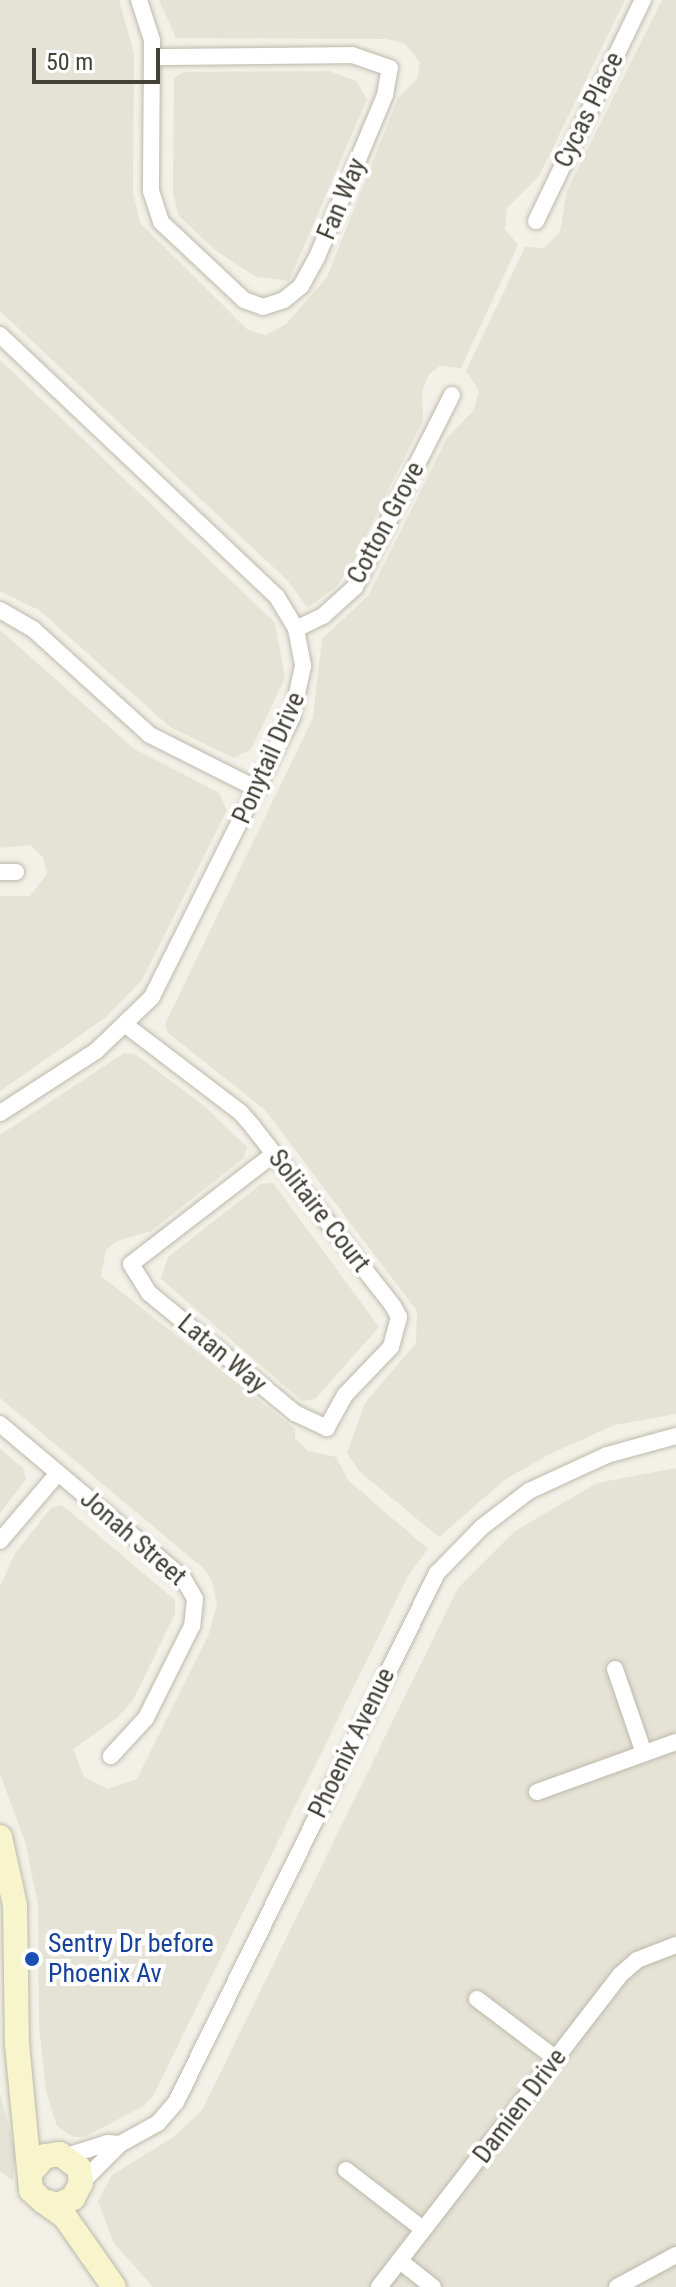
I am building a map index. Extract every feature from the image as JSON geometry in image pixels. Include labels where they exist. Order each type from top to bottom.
[{"type":"street","points":[[139,0],[152,57]]},
{"type":"street","name":"Cycas Place","points":[[536,221],[643,0]]},
{"type":"street","name":"Fan Way","points":[[352,55],[390,68],[385,95],[309,274],[292,295],[263,307],[229,290],[169,234],[154,208],[152,57],[352,55]]},
{"type":"street","name":"Ponytail Drive","points":[[0,335],[277,597],[296,629],[303,666],[299,696],[170,969],[127,1026],[0,1113]]},
{"type":"street","name":"Cotton Grove","points":[[296,629],[323,616],[355,587],[452,395]]},
{"type":"street","points":[[0,610],[34,630],[150,735],[257,789]]},
{"type":"street","name":"Solitaire Court","points":[[127,1026],[227,1101],[274,1154],[399,1317],[391,1347],[345,1395],[327,1428]]},
{"type":"street","name":"Latan Way","points":[[274,1154],[131,1264],[149,1293],[295,1413],[327,1428]]},
{"type":"street","name":"Jonah Street","points":[[0,1424],[183,1578],[195,1599],[192,1626],[146,1718],[111,1756]]},
{"type":"street","name":"Phoenix Avenue","points":[[80,2187],[120,2144],[158,2123],[181,2094],[437,1573],[482,1527],[529,1491],[583,1464],[676,1436]]},
{"type":"street","points":[[0,1541],[58,1473]]},
{"type":"street","points":[[615,1669],[644,1753]]},
{"type":"street","points":[[537,1792],[676,1742]]},
{"type":"street","points":[[0,1837],[16,1916],[16,2026],[31,2190],[65,2217],[114,2287]]},
{"type":"street","name":"Damien Drive","points":[[379,2287],[626,1969],[676,1945]]},
{"type":"street","points":[[477,1999],[555,2058]]},
{"type":"street","points":[[23,2095],[63,2155],[79,2168],[80,2187],[99,2265]]},
{"type":"street","name":"Phoenix Avenue","points":[[63,2155],[108,2143],[120,2144]]},
{"type":"street","points":[[30,2173],[39,2160],[63,2155]]},
{"type":"street","points":[[346,2170],[423,2229]]},
{"type":"street","points":[[43,2201],[58,2205],[80,2187]]},
{"type":"street","points":[[617,2287],[676,2255]]},
{"type":"street","points":[[400,2261],[433,2287]]},
{"type":"shaded area","points":[[0,0],[119,0],[134,54],[133,193],[140,223],[248,330],[266,335],[286,324],[327,277],[398,98],[417,79],[420,62],[404,43],[386,39],[176,38],[159,0],[625,0],[539,176],[507,208],[505,229],[518,245],[461,368],[440,366],[429,374],[422,391],[423,420],[352,564],[336,587],[313,604],[307,607],[287,580],[0,311]]},
{"type":"shaded area","points":[[662,0],[676,0],[676,1414],[615,1425],[550,1454],[506,1479],[439,1537],[360,1472],[347,1453],[365,1403],[416,1343],[417,1311],[265,1110],[168,1033],[165,1024],[313,718],[322,639],[368,596],[447,438],[474,410],[479,390],[466,371],[525,247],[544,248],[560,232],[567,190]]},
{"type":"shaded area","points":[[329,71],[356,81],[367,99],[289,281],[256,277],[214,249],[179,216],[173,194],[174,78],[184,72]]},
{"type":"shaded area","points":[[0,360],[275,623],[285,678],[251,749],[234,758],[170,727],[39,610],[0,591]]},
{"type":"shaded area","points":[[0,630],[133,748],[219,793],[227,810],[142,980],[105,1018],[0,1091],[0,896],[30,896],[47,874],[43,857],[30,845],[0,848]]},
{"type":"shaded area","points":[[124,1053],[135,1054],[203,1105],[247,1147],[244,1158],[151,1231],[117,1241],[106,1250],[101,1276],[295,1429],[295,1438],[308,1451],[336,1457],[348,1480],[428,1549],[408,1576],[154,2094],[144,2106],[84,2137],[73,2137],[57,2126],[46,2091],[39,2025],[38,1905],[25,1841],[0,1774],[0,1587],[14,1555],[51,1508],[62,1505],[175,1600],[175,1614],[133,1700],[117,1718],[73,1749],[84,1777],[108,1789],[137,1779],[208,1636],[217,1605],[212,1580],[203,1568],[0,1398],[0,1135]]},
{"type":"shaded area","points":[[273,1183],[379,1327],[315,1399],[302,1401],[161,1279],[168,1257],[261,1184]]},
{"type":"shaded area","points":[[0,1449],[23,1468],[26,1479],[0,1513]]},
{"type":"shaded area","points":[[676,1468],[676,2287],[153,2287],[114,2243],[98,2201],[112,2175],[175,2136],[202,2110],[458,1588],[515,1531],[597,1483]]},
{"type":"shaded area","points":[[0,2094],[15,2150],[13,2181],[0,2171]]},
{"type":"place","name":"Sentry Dr before Phoenix Av","points":[[32,1959]]}]
